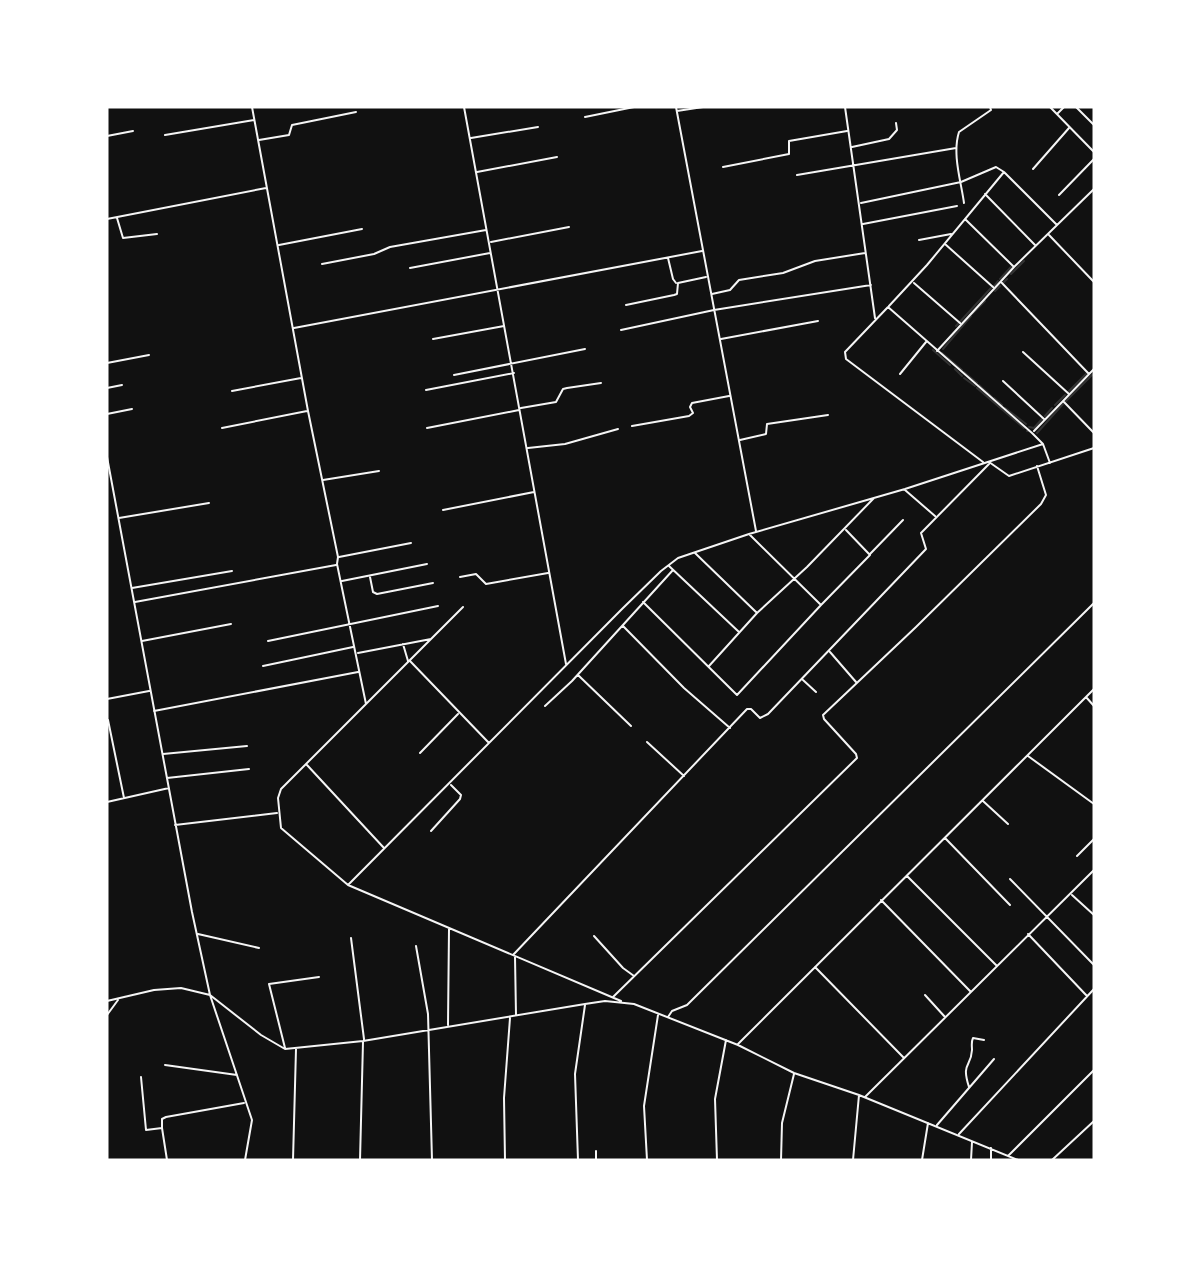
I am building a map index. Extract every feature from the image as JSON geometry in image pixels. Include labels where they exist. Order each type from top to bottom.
[{"type":"street","points":[[252,107],[338,557],[337,564],[366,704]]},
{"type":"street","points":[[464,107],[566,665]]},
{"type":"street","points":[[585,117],[634,107]]},
{"type":"street","points":[[676,107],[756,532]]},
{"type":"street","points":[[677,111],[703,107]]},
{"type":"street","points":[[845,107],[875,319]]},
{"type":"street","points":[[964,203],[956,148],[959,132],[984,117],[991,110],[990,107]]},
{"type":"street","points":[[1050,107],[1094,152]]},
{"type":"street","points":[[1057,114],[1064,107]]},
{"type":"street","points":[[1076,107],[1094,125]]},
{"type":"street","points":[[258,140],[289,135],[292,125],[356,112]]},
{"type":"street","points":[[165,135],[255,120]]},
{"type":"street","points":[[851,147],[889,139],[897,130],[896,123]]},
{"type":"street","points":[[470,138],[538,127]]},
{"type":"street","points":[[1033,169],[1070,128]]},
{"type":"street","points":[[723,167],[789,153],[789,141],[848,130]]},
{"type":"street","points":[[107,136],[133,131]]},
{"type":"street","points":[[797,175],[956,148]]},
{"type":"street","points":[[476,172],[556,157]]},
{"type":"street","points":[[1059,195],[1094,159]]},
{"type":"street","points":[[860,203],[961,182],[996,167],[1057,225]]},
{"type":"street","points":[[1004,172],[912,282],[845,352],[846,359],[983,462],[989,463],[1006,476],[1094,448]]},
{"type":"street","points":[[107,219],[267,188]]},
{"type":"street","points":[[937,351],[1014,267],[1094,189]]},
{"type":"street","points":[[985,194],[1036,246]]},
{"type":"street","points":[[862,224],[957,206]]},
{"type":"street","points":[[117,217],[123,238],[157,234]]},
{"type":"street","points":[[965,219],[1014,267]]},
{"type":"street","points":[[489,242],[569,227]]},
{"type":"street","points":[[278,245],[362,229]]},
{"type":"street","points":[[322,264],[374,254],[390,247],[487,230]]},
{"type":"street","points":[[919,240],[952,234]]},
{"type":"street","points":[[1048,234],[1094,282]]},
{"type":"street","points":[[944,243],[994,288]]},
{"type":"street","points":[[293,328],[703,251]]},
{"type":"street","points":[[410,268],[491,252]]},
{"type":"street","points":[[711,294],[730,289],[739,279],[783,273],[815,261],[866,252]]},
{"type":"street","points":[[626,305],[677,294],[677,284],[673,279],[668,257]]},
{"type":"street","points":[[677,284],[708,277]]},
{"type":"street","points":[[912,282],[961,323]]},
{"type":"street","points":[[1000,282],[1092,373],[1032,433]]},
{"type":"street","points":[[621,330],[715,310],[871,285]]},
{"type":"street","points":[[888,307],[1032,433],[1043,444],[1050,463]]},
{"type":"street","points":[[720,339],[818,321]]},
{"type":"street","points":[[433,339],[505,326]]},
{"type":"street","points":[[900,374],[927,341]]},
{"type":"street","points":[[454,375],[586,349]]},
{"type":"street","points":[[1023,352],[1069,395]]},
{"type":"street","points":[[107,363],[149,355]]},
{"type":"street","points":[[426,390],[514,373]]},
{"type":"street","points":[[232,391],[302,377]]},
{"type":"street","points":[[1003,381],[1045,420]]},
{"type":"street","points":[[427,428],[556,402],[563,389],[601,383]]},
{"type":"street","points":[[107,388],[122,385]]},
{"type":"street","points":[[632,426],[689,416],[692,413],[692,403],[730,396]]},
{"type":"street","points":[[1063,401],[1094,433]]},
{"type":"street","points":[[107,414],[132,409]]},
{"type":"street","points":[[222,428],[308,411]]},
{"type":"street","points":[[738,441],[766,434],[767,424],[828,415]]},
{"type":"street","points":[[527,449],[565,444],[618,429]]},
{"type":"street","points":[[516,1016],[514,956],[615,845],[747,709],[751,709],[760,718],[768,714],[829,652],[925,551],[926,546],[920,533],[989,463],[1043,444]]},
{"type":"street","points":[[107,457],[166,778],[170,787],[175,825],[210,995],[252,1125],[245,1160]]},
{"type":"street","points":[[983,462],[984,468]]},
{"type":"street","points":[[348,885],[566,665],[678,558],[749,534],[905,489],[983,462]]},
{"type":"street","points":[[613,998],[857,758],[823,717],[1041,504],[1046,495],[1037,466]]},
{"type":"street","points":[[322,480],[379,471]]},
{"type":"street","points":[[905,489],[936,517]]},
{"type":"street","points":[[443,510],[535,492]]},
{"type":"street","points":[[708,667],[757,613],[875,497]]},
{"type":"street","points":[[118,518],[209,503]]},
{"type":"street","points":[[643,603],[737,695],[904,520]]},
{"type":"street","points":[[845,529],[870,555]]},
{"type":"street","points":[[749,534],[821,605]]},
{"type":"street","points":[[338,557],[411,543]]},
{"type":"street","points":[[695,553],[757,613]]},
{"type":"street","points":[[133,602],[337,564]]},
{"type":"street","points":[[341,581],[428,564]]},
{"type":"street","points":[[669,565],[739,633]]},
{"type":"street","points":[[131,589],[232,570]]},
{"type":"street","points":[[545,706],[673,570]]},
{"type":"street","points":[[460,577],[476,574],[486,583],[549,573]]},
{"type":"street","points":[[370,576],[373,592],[377,594],[433,583]]},
{"type":"street","points":[[668,1017],[671,1011],[687,1004],[1094,603]]},
{"type":"street","points":[[268,641],[438,606]]},
{"type":"street","points":[[463,607],[278,794],[278,813],[284,831],[348,885],[613,998],[738,1045],[794,1073],[859,1095],[1018,1160]]},
{"type":"street","points":[[141,641],[231,624]]},
{"type":"street","points":[[622,625],[684,688],[730,729]]},
{"type":"street","points":[[356,653],[432,638]]},
{"type":"street","points":[[403,644],[409,661],[489,744]]},
{"type":"street","points":[[263,666],[354,647]]},
{"type":"street","points":[[829,652],[857,683]]},
{"type":"street","points":[[154,711],[359,672]]},
{"type":"street","points":[[577,674],[631,726]]},
{"type":"street","points":[[802,679],[816,692]]},
{"type":"street","points":[[738,1045],[1094,689]]},
{"type":"street","points":[[107,699],[150,691]]},
{"type":"street","points":[[1086,697],[1094,705]]},
{"type":"street","points":[[420,753],[459,713]]},
{"type":"street","points":[[108,720],[124,798]]},
{"type":"street","points":[[647,742],[684,776]]},
{"type":"street","points":[[162,755],[247,746]]},
{"type":"street","points":[[1028,756],[1094,804]]},
{"type":"street","points":[[306,764],[384,848]]},
{"type":"street","points":[[166,778],[249,769]]},
{"type":"street","points":[[431,831],[460,799],[461,795],[450,784]]},
{"type":"street","points":[[107,802],[170,787]]},
{"type":"street","points":[[983,801],[1008,824]]},
{"type":"street","points":[[175,825],[278,813]]},
{"type":"street","points":[[944,838],[1010,905]]},
{"type":"street","points":[[1077,856],[1094,839]]},
{"type":"street","points":[[864,1098],[1094,870]]},
{"type":"street","points":[[907,875],[998,966]]},
{"type":"street","points":[[1010,880],[1094,965]]},
{"type":"street","points":[[1070,894],[1094,915]]},
{"type":"street","points":[[881,900],[971,992]]},
{"type":"street","points":[[448,1027],[449,928]]},
{"type":"street","points":[[197,934],[259,948]]},
{"type":"street","points":[[1028,934],[1088,996]]},
{"type":"street","points":[[594,936],[623,968],[634,976]]},
{"type":"street","points":[[351,938],[363,1041],[360,1160]]},
{"type":"street","points":[[416,946],[429,1030],[432,1160]]},
{"type":"street","points":[[815,966],[904,1058]]},
{"type":"street","points":[[285,1049],[269,984],[319,977]]},
{"type":"street","points":[[107,1001],[154,990],[181,988],[210,995],[261,1035],[285,1049],[363,1041],[585,1004],[623,1002]]},
{"type":"street","points":[[958,1134],[1094,989]]},
{"type":"street","points":[[925,995],[946,1017]]},
{"type":"street","points":[[107,1015],[119,999]]},
{"type":"street","points":[[578,1160],[575,1074],[585,1004]]},
{"type":"street","points":[[647,1160],[644,1106],[658,1014]]},
{"type":"street","points":[[505,1160],[504,1098],[510,1017]]},
{"type":"street","points":[[969,1088],[965,1067],[972,1052],[971,1044],[973,1038],[984,1040]]},
{"type":"street","points":[[717,1160],[715,1100],[726,1040]]},
{"type":"street","points":[[293,1160],[296,1049]]},
{"type":"street","points":[[936,1126],[994,1059]]},
{"type":"street","points":[[165,1065],[238,1075]]},
{"type":"street","points":[[1008,1157],[1094,1070]]},
{"type":"street","points":[[781,1160],[782,1123],[794,1073]]},
{"type":"street","points":[[141,1077],[145,1128],[149,1131],[162,1128]]},
{"type":"street","points":[[853,1160],[859,1095]]},
{"type":"street","points":[[167,1160],[162,1119],[245,1102]]},
{"type":"street","points":[[1052,1160],[1094,1121]]},
{"type":"street","points":[[922,1160],[928,1122]]},
{"type":"street","points":[[971,1160],[972,1141]]},
{"type":"street","points":[[991,1148],[991,1160]]},
{"type":"street","points":[[596,1151],[596,1160]]},
{"type":"waterway","points":[[1011,274],[1024,261]]},
{"type":"waterway","points":[[1000,279],[1011,267]]},
{"type":"waterway","points":[[1004,282],[1007,279]]},
{"type":"waterway","points":[[994,286],[998,281]]},
{"type":"waterway","points":[[995,291],[1000,286]]},
{"type":"waterway","points":[[956,326],[991,288]]},
{"type":"waterway","points":[[979,307],[985,301]]},
{"type":"waterway","points":[[972,314],[978,308]]},
{"type":"waterway","points":[[943,349],[971,316]]},
{"type":"waterway","points":[[933,350],[950,365]]},
{"type":"waterway","points":[[942,353],[962,370]]},
{"type":"waterway","points":[[955,369],[962,376]]},
{"type":"waterway","points":[[964,372],[977,383]]},
{"type":"waterway","points":[[1069,391],[1086,374]]},
{"type":"waterway","points":[[1066,401],[1092,375]]},
{"type":"waterway","points":[[964,378],[975,386]]},
{"type":"waterway","points":[[979,385],[992,397]]},
{"type":"waterway","points":[[977,388],[1024,428]]},
{"type":"waterway","points":[[1055,405],[1065,395]]},
{"type":"waterway","points":[[994,398],[1002,405]]},
{"type":"waterway","points":[[1037,433],[1063,404]]},
{"type":"waterway","points":[[1045,416],[1052,408]]},
{"type":"waterway","points":[[1009,411],[1026,424]]},
{"type":"waterway","points":[[1029,427],[1034,428],[1042,419]]}]
